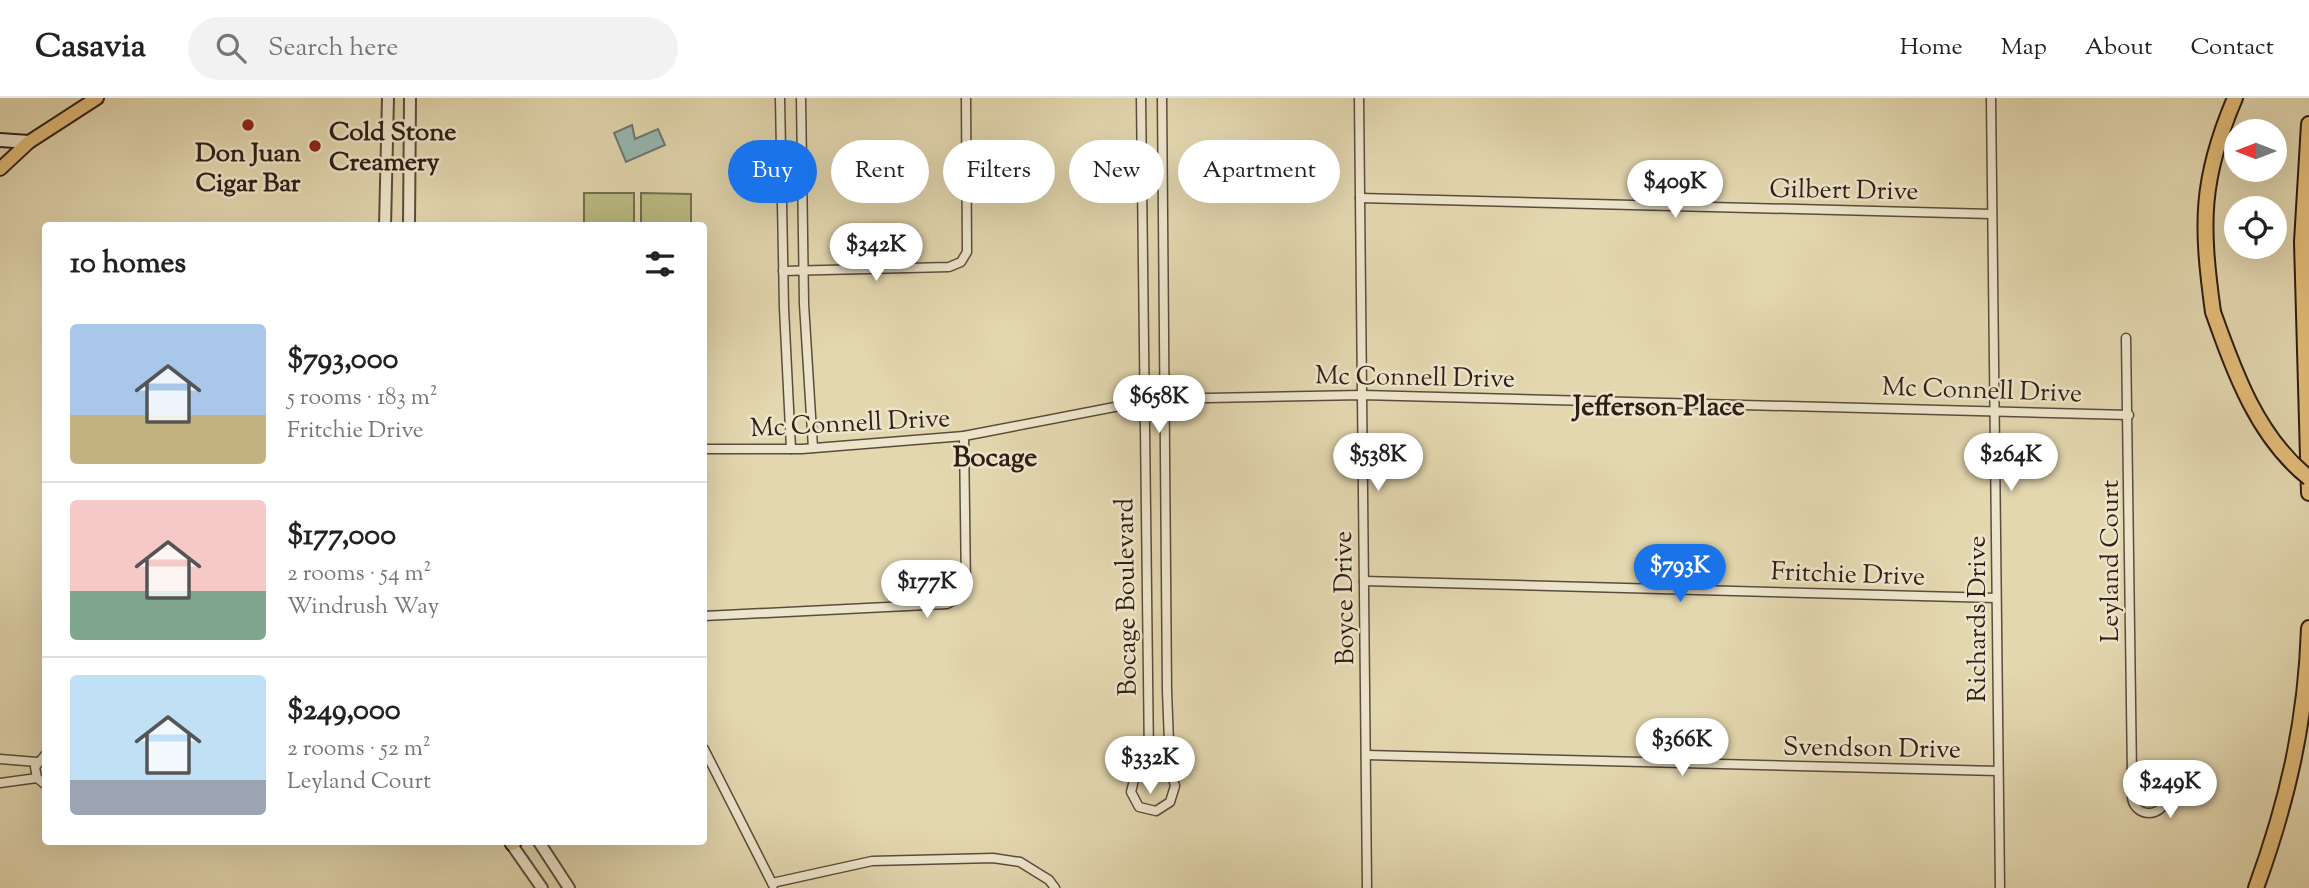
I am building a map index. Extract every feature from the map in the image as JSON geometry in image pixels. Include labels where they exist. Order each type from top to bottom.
[{"type":"highway","points":[[2235,98],[2208,174],[2204,217],[2213,312],[2239,386],[2267,431],[2309,478]]},
{"type":"highway","points":[[2309,124],[2302,242],[2309,493]]},
{"type":"highway","points":[[2256,888],[2297,752],[2307,687],[2309,628]]},
{"type":"main road","points":[[2,165],[29,142],[97,98]]},
{"type":"main road","points":[[0,140],[29,142]]},
{"type":"street","points":[[385,222],[388,98]]},
{"type":"street","points":[[409,222],[410,98]]},
{"type":"street","points":[[780,98],[783,271],[791,449]]},
{"type":"street","points":[[801,98],[804,271],[813,448]]},
{"type":"street","points":[[783,271],[948,267],[961,262],[967,252],[966,98]]},
{"type":"street","name":"Bocage Boulevard","points":[[1142,98],[1149,759],[1147,768],[1135,775],[1131,792],[1139,807],[1156,811],[1170,802],[1175,786],[1170,768],[1167,691],[1162,98]]},
{"type":"street","name":"Boyce Drive","points":[[1360,98],[1367,888]]},
{"type":"street","name":"Richards Drive","points":[[1991,98],[1991,214],[1997,411],[1996,598],[2000,888]]},
{"type":"street","name":"Gilbert Drive","points":[[1360,198],[1991,214]]},
{"type":"street","name":"Leyland Court","points":[[2126,338],[2132,776],[2137,782]]},
{"type":"street","name":"Mc Connell Drive","points":[[707,449],[813,448],[964,436],[1164,399],[1362,395],[2129,415]]},
{"type":"street","points":[[707,616],[947,604],[958,599],[966,589],[964,436]]},
{"type":"street","name":"Fritchie Drive","points":[[1364,581],[1996,598]]},
{"type":"street","points":[[707,755],[773,886],[872,860],[993,858],[1020,862],[1049,880],[1055,888]]},
{"type":"street","name":"Svendson Drive","points":[[1366,755],[1998,771]]},
{"type":"street","points":[[0,759],[37,762],[42,758]]},
{"type":"street","points":[[37,762],[37,778]]},
{"type":"street","points":[[0,783],[37,778],[42,782]]},
{"type":"street","name":"Leyland Court","points":[[2148,778],[2159,781],[2166,793],[2162,808],[2153,814],[2143,814],[2133,804],[2132,793],[2137,782],[2148,778]]},
{"type":"street","points":[[514,845],[542,888]]},
{"type":"street","points":[[541,845],[569,888]]},
{"type":"green space","points":[[584,193],[634,193],[634,222],[584,222]]},
{"type":"green space","points":[[641,193],[691,194],[691,222],[641,222]]},
{"type":"water","points":[[632,125],[635,139],[658,129],[665,145],[626,162],[614,133]]},
{"type":"place","name":"Don Juan Cigar Bar","points":[[248,125]]},
{"type":"place","name":"Cold Stone Creamery","points":[[315,146]]},
{"type":"district","name":"Jefferson Place","points":[[1659,405]]},
{"type":"district","name":"Bocage","points":[[995,456]]}]
